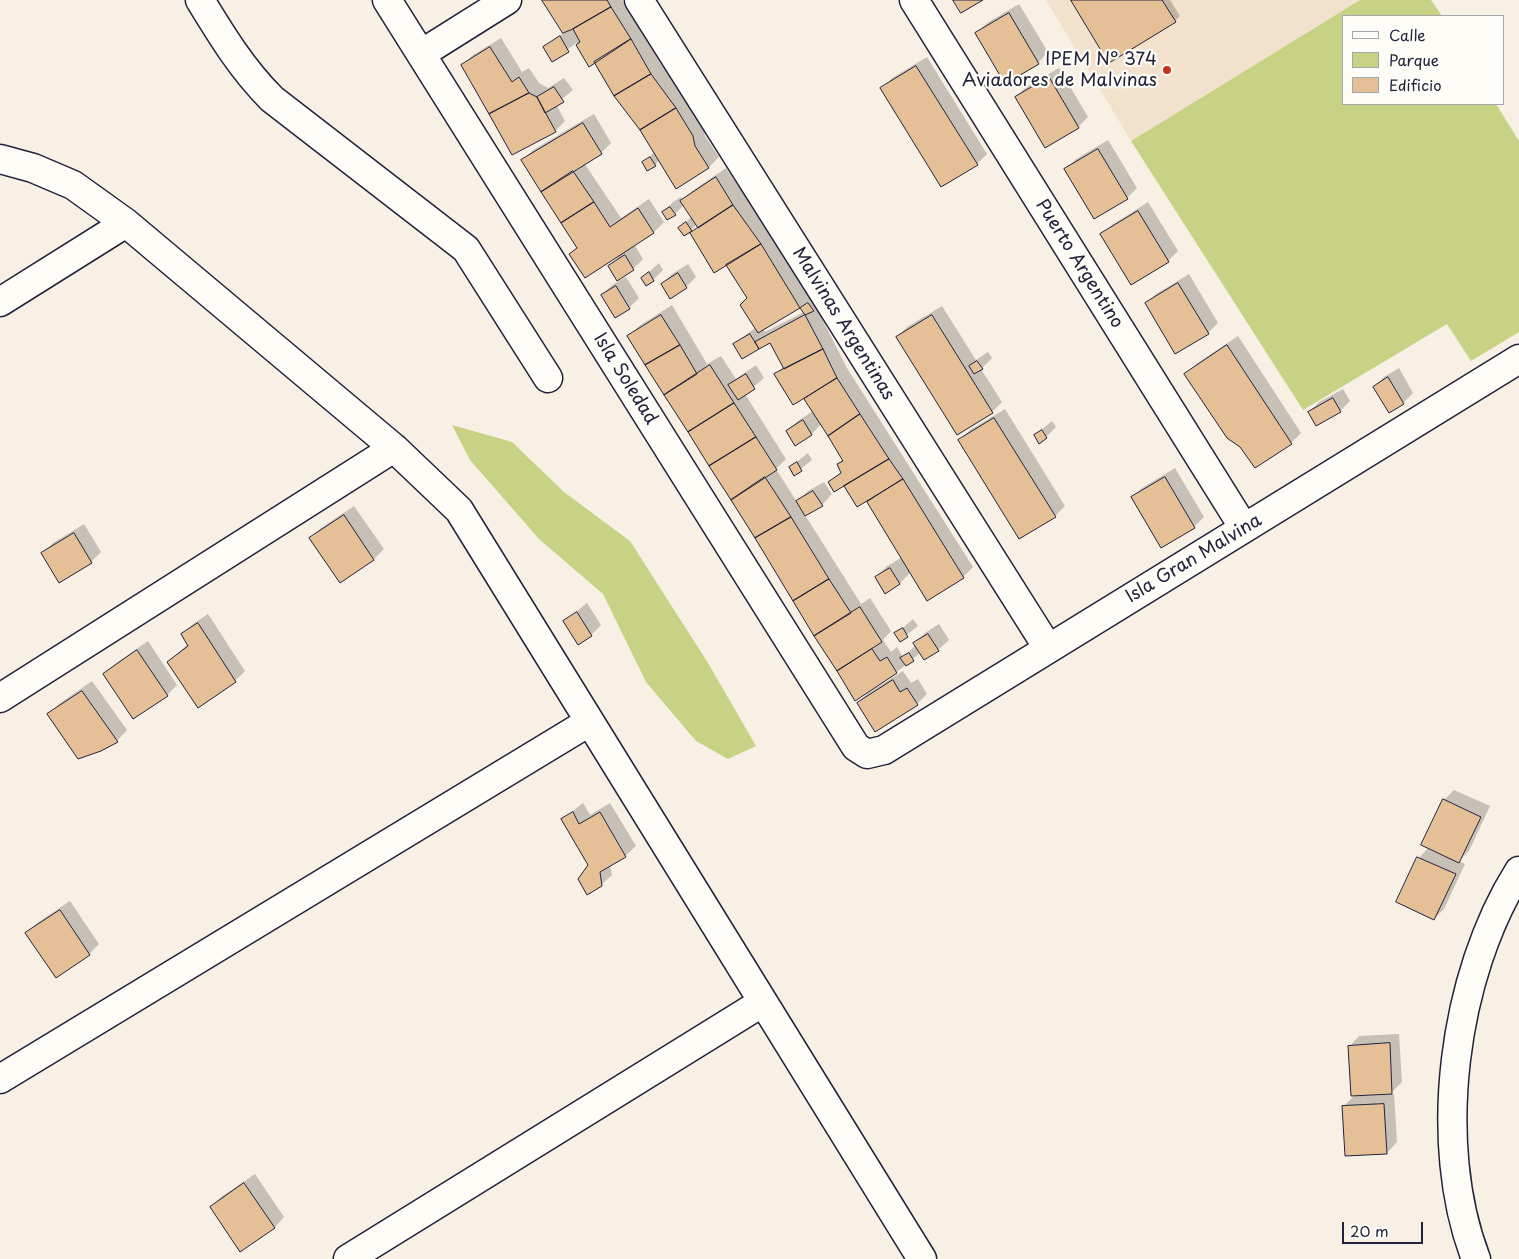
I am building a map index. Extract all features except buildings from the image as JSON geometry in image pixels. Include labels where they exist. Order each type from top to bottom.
[{"type":"street","points":[[200,0],[233,54],[253,80],[272,99],[466,249],[548,378]]},
{"type":"street","name":"Isla Soledad","points":[[388,0],[850,739],[856,747],[867,754]]},
{"type":"street","points":[[421,54],[507,0]]},
{"type":"street","name":"Malvinas Argentinas","points":[[639,0],[1048,648]]},
{"type":"street","name":"Puerto Argentino","points":[[914,0],[1244,528]]},
{"type":"street","points":[[0,159],[33,168],[73,185],[126,223],[394,448],[459,510],[922,1259]]},
{"type":"street","points":[[0,302],[126,223]]},
{"type":"street","name":"Isla Gran Malvina","points":[[867,754],[884,750],[1519,359]]},
{"type":"street","points":[[0,698],[394,448]]},
{"type":"street","points":[[0,1079],[589,722]]},
{"type":"street","points":[[1476,1259],[1470,1244],[1456,1178],[1453,1113],[1456,1055],[1464,1007],[1480,953],[1510,884],[1519,871]]},
{"type":"street","points":[[348,1259],[763,1002]]},
{"type":"shaded area","name":"IPEM N° 374 Aviadores de Malvinas","points":[[1046,0],[1360,0],[1131,141]]},
{"type":"green space","points":[[1360,0],[1431,0],[1441,15],[1342,15],[1342,105],[1497,105],[1519,141],[1519,332],[1471,361],[1447,324],[1303,410],[1131,141]]},
{"type":"green space","points":[[452,425],[512,442],[564,492],[630,541],[708,663],[756,746],[728,759],[696,741],[646,682],[603,594],[539,539],[470,460]]},
{"type":"place","name":"IPEM N° 374 Aviadores de Malvinas","points":[[1167,70]]}]
